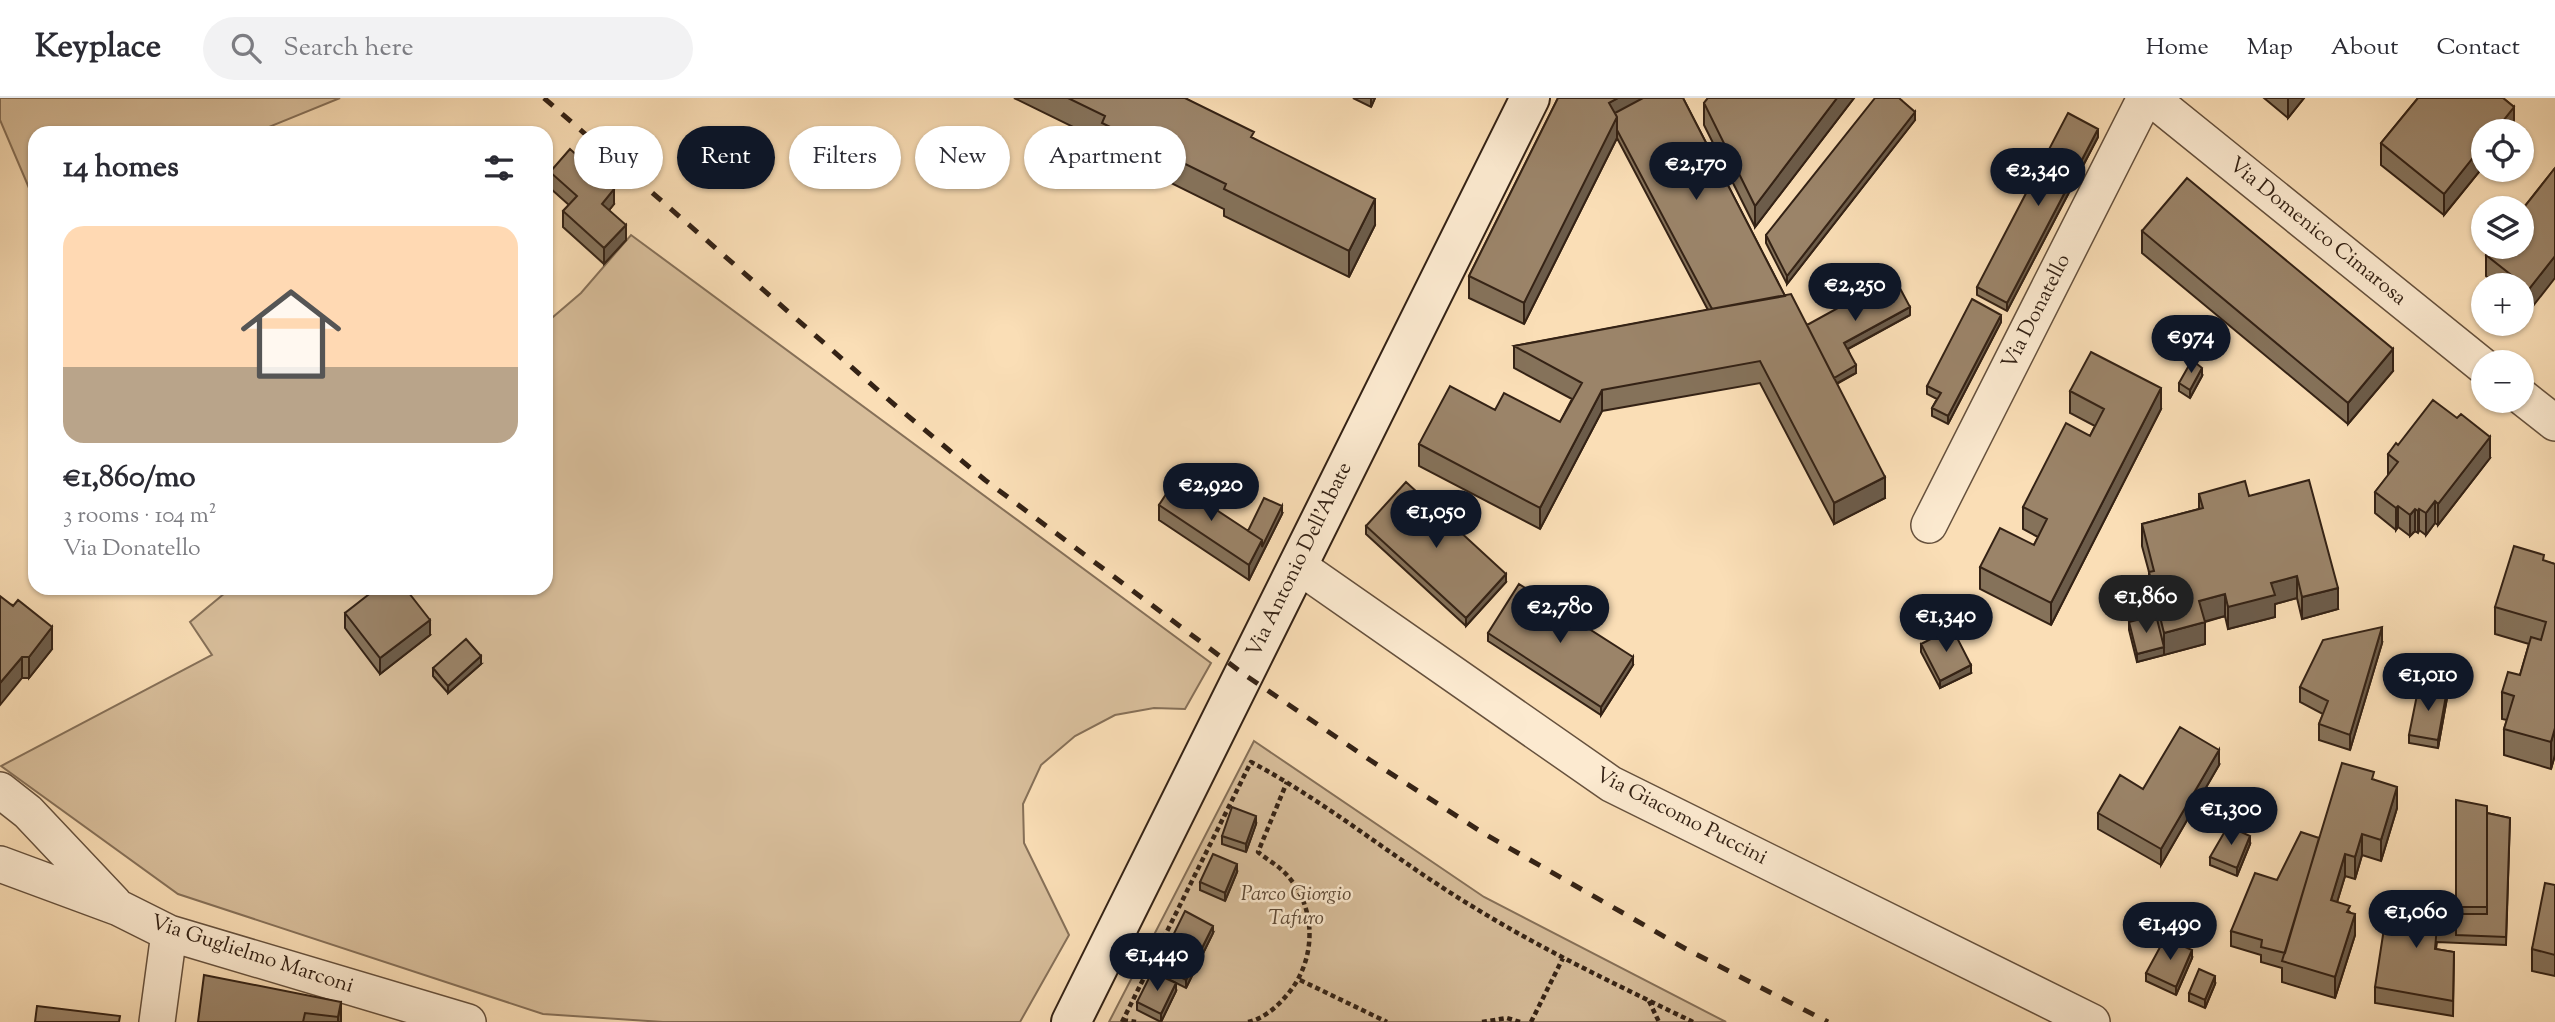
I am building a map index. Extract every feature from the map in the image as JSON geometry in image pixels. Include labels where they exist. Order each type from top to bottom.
[{"type":"main road","name":"Via Antonio Dell'Abate","points":[[1071,1022],[1530,98]]},
{"type":"street","name":"Via Donatello","points":[[1929,525],[2145,98]]},
{"type":"street","name":"Via Domenico Cimarosa","points":[[2151,98],[2471,356]]},
{"type":"street","points":[[2534,406],[2555,423]]},
{"type":"street","name":"Via Giacomo Puccini","points":[[1297,565],[1611,784],[2092,1022]]},
{"type":"street","points":[[0,790],[28,812],[119,908]]},
{"type":"street","name":"Via Guglielmo Marconi","points":[[0,864],[119,908],[169,933],[468,1022]]},
{"type":"street","points":[[157,1022],[169,933]]},
{"type":"path","points":[[1136,1022],[1122,1021],[1251,762],[1287,782],[1473,908],[1563,958],[1693,1022]]},
{"type":"path","points":[[1248,1022],[1279,1005],[1300,980],[1309,955],[1311,933],[1303,900],[1284,873],[1258,852],[1287,782]]},
{"type":"path","points":[[1531,1022],[1563,958]]},
{"type":"path","points":[[1300,980],[1388,1022]]},
{"type":"path","points":[[1648,1000],[1659,1022]]},
{"type":"path","points":[[1482,1022],[1507,1018],[1520,1022]]},
{"type":"green space","points":[[0,98],[340,98],[271,126],[28,126],[28,186],[0,120]]},
{"type":"green space","points":[[631,235],[1211,663],[1185,709],[1154,708],[1115,715],[1075,736],[1041,765],[1023,804],[1024,843],[1069,935],[1020,1022],[663,1022],[543,1014],[178,894],[1,766],[212,655],[190,622],[223,595],[553,595],[553,317],[581,293]]},
{"type":"green space","name":"Parco Giorgio Tafuro","points":[[1254,741],[1484,897],[1726,1022],[1109,1022]]},
{"type":"building","points":[[1068,98],[1185,98],[1254,132],[1251,137],[1375,199],[1349,251],[1224,189],[1226,184],[1186,164],[1186,126],[1108,126],[1102,123],[1105,116]]},
{"type":"building","points":[[1558,98],[1618,98],[1609,103],[1617,117],[1524,303],[1469,276]]},
{"type":"building","points":[[1643,98],[1683,98],[1785,296],[1712,309],[1617,130],[1615,113]]},
{"type":"building","points":[[1708,98],[1837,98],[1755,206],[1704,103]]},
{"type":"building","points":[[1875,98],[1899,98],[1915,112],[1787,276],[1766,235]]},
{"type":"building","points":[[2418,98],[2503,98],[2514,107],[2504,119],[2471,119],[2471,160],[2444,194],[2381,143]]},
{"type":"building","points":[[2068,113],[2098,129],[2007,303],[1977,287]]},
{"type":"building","points":[[570,149],[574,153],[574,189],[614,189],[602,204],[626,225],[604,248],[563,211],[577,196],[553,175],[553,169]]},
{"type":"building","points":[[2555,168],[2555,256],[2534,283],[2534,273],[2509,273],[2491,259],[2534,259],[2533,196]]},
{"type":"building","points":[[2187,178],[2393,349],[2348,403],[2142,231]]},
{"type":"building","points":[[1894,277],[1910,307],[1844,343],[1856,365],[1834,378],[1807,325]]},
{"type":"building","points":[[1791,294],[1885,477],[1834,503],[1760,361],[1602,390],[1540,508],[1419,444],[1450,386],[1495,410],[1504,393],[1560,422],[1582,383],[1514,346]]},
{"type":"building","points":[[1972,299],[2001,315],[1948,416],[1932,408],[1941,393],[1927,386]]},
{"type":"building","points":[[2091,352],[2161,388],[2051,603],[1980,567],[2000,528],[2034,545],[2047,519],[2023,507],[2066,423],[2090,436],[2104,409],[2070,391]]},
{"type":"building","points":[[2192,360],[2202,368],[2190,390],[2179,383]]},
{"type":"building","points":[[2433,400],[2457,418],[2461,414],[2490,437],[2438,504],[2435,501],[2426,513],[2415,509],[2410,515],[2375,492],[2398,462],[2388,454]]},
{"type":"building","points":[[2309,480],[2338,588],[2302,597],[2297,576],[2271,583],[2275,595],[2228,607],[2225,594],[2199,601],[2205,622],[2164,633],[2149,572],[2154,571],[2142,524],[2203,508],[2199,494],[2245,481],[2249,496]]},
{"type":"building","points":[[1174,482],[1262,540],[1249,565],[1159,505]]},
{"type":"building","points":[[1406,482],[1506,574],[1466,618],[1366,526]]},
{"type":"building","points":[[1264,498],[1282,506],[1262,547],[1262,540],[1248,531]]},
{"type":"building","points":[[2514,546],[2544,555],[2543,560],[2555,564],[2555,728],[2551,742],[2504,729],[2514,696],[2502,692],[2508,672],[2520,675],[2531,637],[2541,640],[2546,622],[2495,607]]},
{"type":"building","points":[[1519,584],[1633,657],[1601,707],[1488,633]]},
{"type":"building","points":[[368,595],[410,595],[430,620],[380,658],[345,613]]},
{"type":"building","points":[[0,596],[13,606],[18,600],[52,627],[29,657],[22,657],[0,683]]},
{"type":"building","points":[[2156,615],[2164,647],[2137,654],[2129,622]]},
{"type":"building","points":[[2382,627],[2350,735],[2319,724],[2328,701],[2300,687],[2323,640]]},
{"type":"building","points":[[1952,628],[1971,665],[1940,681],[1921,644]]},
{"type":"building","points":[[466,639],[481,656],[448,686],[433,668]]},
{"type":"building","points":[[2419,685],[2447,690],[2438,740],[2409,735]]},
{"type":"building","points":[[2180,727],[2219,750],[2161,849],[2098,813],[2120,775],[2143,789]]},
{"type":"building","points":[[2342,763],[2374,772],[2372,779],[2397,787],[2381,840],[2362,834],[2355,857],[2345,854],[2331,900],[2350,906],[2347,912],[2355,914],[2335,977],[2282,961]]},
{"type":"building","points":[[2456,800],[2487,806],[2487,907],[2456,907]]},
{"type":"building","points":[[1232,807],[1256,816],[1246,844],[1222,836]]},
{"type":"building","points":[[2487,813],[2510,818],[2506,937],[2456,935],[2456,914],[2487,914]]},
{"type":"building","points":[[2228,826],[2250,836],[2237,868],[2210,857]]},
{"type":"building","points":[[2301,832],[2319,838],[2285,953],[2261,947],[2262,940],[2231,931],[2255,873],[2277,880]]},
{"type":"building","points":[[1213,854],[1237,864],[1225,893],[1200,882]]},
{"type":"building","points":[[2545,883],[2555,885],[2555,955],[2532,949]]},
{"type":"building","points":[[2389,896],[2456,907],[2456,928],[2437,926],[2435,949],[2454,952],[2453,1001],[2375,987]]},
{"type":"building","points":[[1185,911],[1213,926],[1186,980],[1158,966]]},
{"type":"building","points":[[2165,938],[2192,950],[2176,987],[2146,973]]},
{"type":"building","points":[[2199,969],[2215,976],[2205,1000],[2189,993]]},
{"type":"building","points":[[1152,972],[1176,983],[1161,1014],[1137,1002]]},
{"type":"building","points":[[204,975],[341,1002],[338,1017],[305,1013],[303,1022],[198,1022]]},
{"type":"building","points":[[37,1006],[120,1016],[119,1022],[35,1022]]},
{"type":"railway","points":[[544,98],[896,406],[985,480],[1245,675],[1483,833],[1686,949],[1828,1022]]}]
